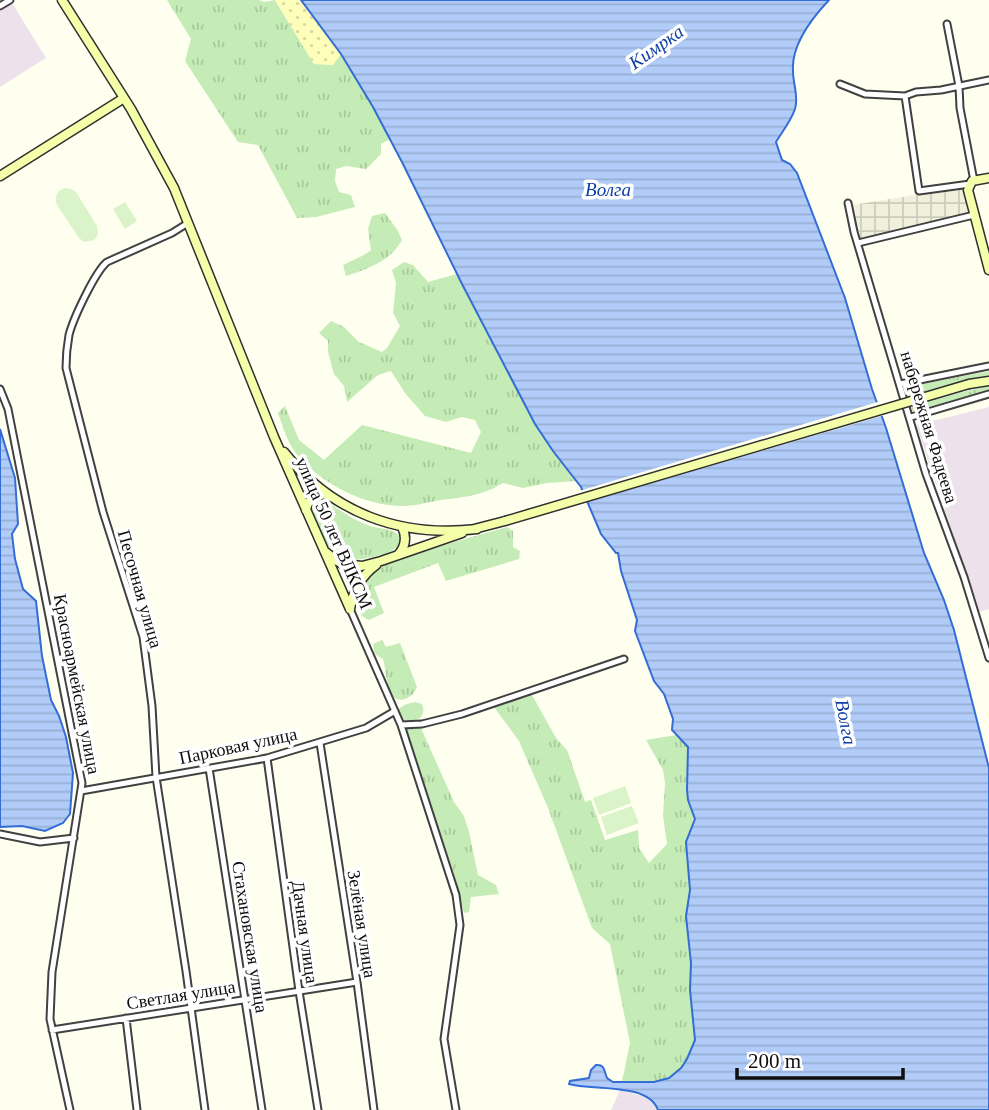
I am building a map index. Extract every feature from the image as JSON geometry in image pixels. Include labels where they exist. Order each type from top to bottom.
[{"type":"main road","name":"улица 50 лет ВЛКСМ","points":[[62,0],[124,98],[174,188],[274,437],[350,609]]},
{"type":"main road","points":[[0,176],[124,98]]},
{"type":"main road","points":[[989,178],[972,183],[968,191],[989,270]]},
{"type":"main road","points":[[323,548],[335,560],[362,566],[477,529],[969,384],[989,381]]},
{"type":"main road","points":[[274,437],[298,469],[328,495],[358,512],[402,527],[439,531],[477,529]]},
{"type":"main road","points":[[306,510],[313,497],[328,495]]},
{"type":"main road","points":[[398,555],[405,541],[402,527]]},
{"type":"main road","points":[[350,609],[354,591],[361,579],[381,561]]},
{"type":"street","points":[[0,6],[10,0]]},
{"type":"street","points":[[905,96],[919,191],[972,183],[959,86],[947,24]]},
{"type":"street","points":[[840,85],[864,94],[905,96],[989,80]]},
{"type":"street","name":"набережная Фадеева","points":[[848,203],[926,474],[968,588],[989,658]]},
{"type":"street","points":[[858,243],[974,215]]},
{"type":"street","name":"Песочная улица","points":[[188,223],[103,265],[95,276],[70,331],[66,368],[103,512],[142,636],[152,706],[156,777],[205,1110]]},
{"type":"street","points":[[900,384],[989,366]]},
{"type":"street","name":"Красноармейская улица","points":[[0,389],[8,409],[82,783],[52,972],[50,1019],[70,1110]]},
{"type":"street","points":[[911,417],[989,394]]},
{"type":"street","name":"улица 50 лет ВЛКСМ","points":[[350,609],[401,725],[456,895],[460,925],[444,1039],[456,1110]]},
{"type":"street","points":[[401,725],[422,724],[458,715],[624,659]]},
{"type":"street","name":"Парковая улица","points":[[81,791],[267,758],[366,728],[395,711]]},
{"type":"street","name":"Зелёная улица","points":[[320,743],[374,1110]]},
{"type":"street","name":"Дачная улица","points":[[267,758],[318,1110]]},
{"type":"street","name":"Стахановская улица","points":[[209,768],[262,1110]]},
{"type":"street","points":[[0,834],[40,842],[74,838]]},
{"type":"street","name":"Светлая улица","points":[[52,1030],[356,982]]},
{"type":"street","points":[[126,1018],[137,1110]]},
{"type":"shaded area","points":[[12,3],[46,58],[0,87],[0,11]]},
{"type":"shaded area","points":[[965,187],[971,214],[860,241],[852,205]]},
{"type":"shaded area","points":[[65,188],[76,192],[97,226],[98,235],[94,240],[84,242],[79,238],[57,205],[57,194]]},
{"type":"shaded area","points":[[125,202],[137,221],[125,229],[113,209]]},
{"type":"shaded area","points":[[989,407],[989,609],[979,612],[916,425]]},
{"type":"shaded area","points":[[625,786],[631,803],[599,815],[593,798]]},
{"type":"shaded area","points":[[632,806],[639,823],[607,835],[601,817]]},
{"type":"shaded area","points":[[620,1090],[649,1098],[654,1101],[658,1110],[611,1110]]},
{"type":"green space","points":[[167,0],[275,0],[314,64],[332,65],[341,54],[390,139],[381,144],[381,154],[366,169],[346,166],[336,169],[335,181],[339,192],[351,195],[355,207],[316,217],[297,218],[258,145],[238,142],[185,61],[191,39]]},
{"type":"green space","points":[[385,213],[402,240],[385,259],[346,276],[343,265],[371,250],[368,229],[372,216]]},
{"type":"green space","points":[[404,262],[413,265],[428,282],[457,274],[535,424],[576,481],[523,488],[503,483],[488,491],[465,497],[413,505],[389,505],[360,498],[333,485],[309,467],[295,452],[278,413],[285,406],[299,440],[324,460],[362,425],[471,453],[481,432],[475,420],[462,417],[446,422],[425,416],[391,371],[378,375],[347,402],[344,386],[334,374],[328,341],[319,333],[331,321],[344,327],[359,342],[382,352],[387,348],[400,326],[393,313],[396,283],[392,270]]},
{"type":"green space","points":[[989,371],[989,376],[909,397],[906,387]]},
{"type":"green space","points":[[989,385],[989,393],[913,412],[911,406]]},
{"type":"green space","points":[[317,498],[323,498],[364,524],[398,534],[401,542],[392,551],[374,557],[352,560],[340,555],[329,547],[317,525],[310,507]]},
{"type":"green space","points":[[507,527],[513,531],[513,547],[520,551],[519,559],[446,581],[438,563],[374,587],[384,613],[369,620],[362,616],[357,602],[358,593],[366,579],[381,564]]},
{"type":"green space","points":[[382,640],[386,647],[400,643],[417,687],[405,699],[394,697],[383,659],[375,654],[373,644]]},
{"type":"green space","points":[[532,695],[556,738],[567,750],[585,802],[591,800],[605,840],[638,830],[639,848],[649,863],[667,844],[663,816],[663,770],[646,740],[676,735],[688,747],[687,790],[695,819],[688,835],[686,853],[690,890],[686,916],[695,1040],[681,1068],[669,1078],[654,1082],[622,1082],[630,1043],[610,944],[592,928],[548,808],[519,741],[494,707]]},
{"type":"green space","points":[[415,702],[422,704],[422,715],[419,718],[405,720],[397,713],[402,707]]},
{"type":"green space","points":[[420,726],[454,802],[464,816],[478,875],[496,885],[499,894],[471,897],[469,912],[464,913],[454,873],[404,727]]},
{"type":"sand","points":[[275,0],[301,0],[341,54],[333,65],[314,64]]},
{"type":"water","name":"Волга","points":[[301,0],[829,0],[810,23],[795,51],[795,109],[776,142],[782,160],[790,164],[797,173],[845,298],[924,553],[954,630],[989,768],[989,1110],[658,1110],[652,1101],[632,1091],[569,1084],[570,1081],[589,1078],[596,1065],[603,1067],[607,1078],[613,1082],[654,1082],[669,1078],[681,1068],[695,1040],[686,916],[690,890],[686,842],[695,819],[687,790],[688,747],[672,730],[673,719],[664,694],[654,681],[635,631],[637,620],[618,553],[601,534],[581,487],[535,424],[373,107],[341,54]]},
{"type":"water","points":[[0,429],[15,478],[18,524],[12,534],[15,559],[23,589],[36,601],[42,656],[51,700],[66,737],[73,773],[70,814],[63,823],[45,831],[22,826],[0,827]]},
{"type":"pier","points":[[881,401],[885,415],[584,503],[579,491]]},
{"type":"water label","name":"Кимрка","points":[[656,47]]}]
